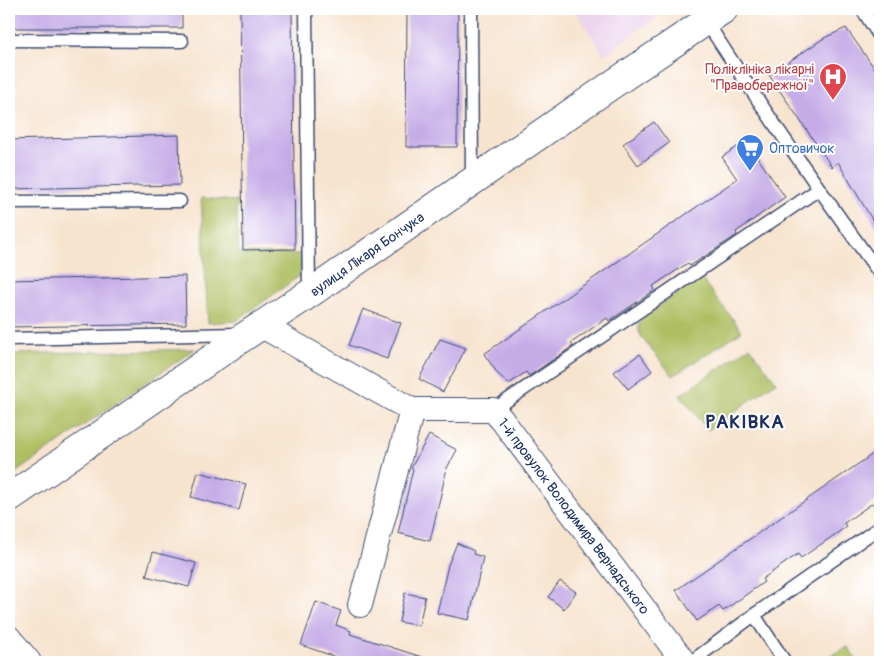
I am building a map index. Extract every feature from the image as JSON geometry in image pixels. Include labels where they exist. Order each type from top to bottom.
[{"type":"street","name":"вулиця Лікаря Бончука","points":[[9,498],[715,15]]},
{"type":"street","points":[[256,330],[412,410],[360,605]]},
{"type":"street","name":"1-й провулок Володимира Вернадського","points":[[412,410],[493,410],[684,662]]},
{"type":"street","points":[[9,638],[29,662]]},
{"type":"lane","points":[[306,9],[309,294]]},
{"type":"lane","points":[[471,9],[472,181]]},
{"type":"lane","points":[[862,9],[880,37]]},
{"type":"lane","points":[[715,15],[748,85],[818,190],[880,274]]},
{"type":"lane","points":[[9,40],[182,41]]},
{"type":"lane","points":[[493,410],[818,190]]},
{"type":"lane","points":[[9,202],[180,201]]},
{"type":"lane","points":[[9,339],[256,330]]},
{"type":"lane","points":[[691,662],[754,615],[880,528]]},
{"type":"lane","points":[[754,615],[785,662]]},
{"type":"shaded area","points":[[574,9],[668,9],[604,55]]},
{"type":"green space","points":[[201,198],[236,201],[239,253],[301,254],[301,275],[236,321],[208,323]]},
{"type":"green space","points":[[700,277],[742,331],[673,376],[641,337],[639,326],[645,316]]},
{"type":"green space","points":[[750,347],[776,382],[708,430],[680,395]]},
{"type":"green space","points":[[195,349],[9,477],[9,354]]},
{"type":"green space","points":[[848,647],[858,662],[816,662]]},
{"type":"building","points":[[9,9],[182,9],[182,28],[9,28]]},
{"type":"building","points":[[240,9],[292,9],[295,249],[243,250]]},
{"type":"building","points":[[407,9],[458,9],[457,147],[406,147]]},
{"type":"building","name":"Поліклініка лікарні \"Правобережної\"","points":[[846,28],[880,76],[880,233],[838,162],[832,167],[769,75],[824,38]]},
{"type":"building","points":[[654,122],[669,143],[638,165],[623,144]]},
{"type":"building","points":[[179,135],[180,185],[9,189],[9,140]]},
{"type":"building","points":[[746,141],[785,197],[736,232],[737,235],[690,266],[688,263],[653,286],[655,290],[609,321],[607,318],[571,343],[573,346],[529,376],[526,372],[509,384],[498,374],[484,354],[737,179],[722,157]]},
{"type":"building","points":[[185,276],[186,324],[9,327],[9,280]]},
{"type":"building","points":[[363,309],[401,323],[387,359],[349,345]]},
{"type":"building","points":[[440,339],[466,348],[443,392],[419,379]]},
{"type":"building","points":[[640,354],[652,371],[628,389],[614,372]]},
{"type":"building","points":[[429,435],[457,450],[447,468],[430,541],[398,533],[413,469],[411,468]]},
{"type":"building","points":[[880,449],[880,498],[844,523],[846,527],[801,558],[798,554],[762,579],[764,582],[723,611],[719,606],[697,621],[676,590]]},
{"type":"building","points":[[198,472],[246,484],[239,510],[191,497]]},
{"type":"building","points":[[457,543],[474,551],[473,554],[483,557],[469,620],[437,613],[448,565]]},
{"type":"building","points":[[153,552],[196,563],[189,587],[146,576]]},
{"type":"building","points":[[560,581],[576,592],[564,609],[548,597]]},
{"type":"building","points":[[405,593],[425,597],[419,626],[399,622]]},
{"type":"building","points":[[316,602],[341,611],[336,625],[351,631],[350,634],[425,658],[424,662],[350,662],[301,645]]},
{"type":"place","name":"Поліклініка лікарні \"Правобережної\"","points":[[833,101]]},
{"type":"place","name":"Оптовичок","points":[[750,172]]},
{"type":"district","name":"РАКІВКА","points":[[745,421]]}]
